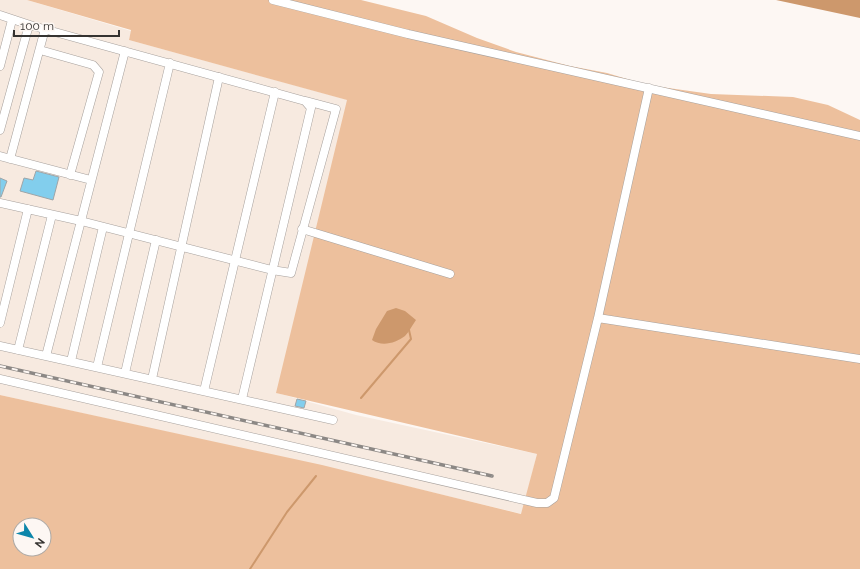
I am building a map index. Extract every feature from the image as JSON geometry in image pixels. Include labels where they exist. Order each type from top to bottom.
[{"type":"lane","points":[[273,0],[408,34],[860,136]]},
{"type":"lane","points":[[0,66],[4,17],[336,109],[291,273],[235,261],[81,221],[28,209],[0,205]]},
{"type":"lane","points":[[0,130],[29,25]]},
{"type":"lane","points":[[10,158],[45,29]]},
{"type":"lane","points":[[40,50],[93,65],[98,72],[70,175]]},
{"type":"lane","points":[[46,356],[125,51]]},
{"type":"lane","points":[[97,367],[170,64]]},
{"type":"lane","points":[[152,379],[220,77]]},
{"type":"lane","points":[[0,379],[537,503],[547,503],[554,498],[557,486],[598,318],[649,88]]},
{"type":"lane","points":[[204,391],[275,92]]},
{"type":"lane","points":[[242,399],[311,108],[305,101]]},
{"type":"lane","points":[[0,156],[91,180]]},
{"type":"lane","points":[[0,323],[28,209]]},
{"type":"lane","points":[[18,350],[52,215]]},
{"type":"lane","points":[[71,362],[103,227]]},
{"type":"lane","points":[[302,229],[450,274]]},
{"type":"lane","points":[[125,373],[156,240]]},
{"type":"lane","points":[[598,318],[860,359]]},
{"type":"lane","points":[[0,346],[334,420]]},
{"type":"shaded area","points":[[0,0],[27,0],[131,31],[129,40],[348,100],[277,393],[356,415],[537,454],[522,514],[344,471],[0,395]]},
{"type":"shaded area","points":[[27,0],[361,0],[426,16],[477,38],[516,52],[570,66],[607,73],[647,85],[711,94],[793,97],[828,105],[860,120],[860,569],[0,569],[0,395],[322,465],[521,514],[537,454],[276,393],[347,100],[129,40],[131,30]]},
{"type":"shaded area","points":[[776,0],[860,0],[860,18]]},
{"type":"shaded area","points":[[396,308],[405,311],[416,320],[405,336],[393,342],[384,344],[372,340],[376,329],[387,311]]},
{"type":"building","points":[[36,171],[59,177],[53,200],[20,191],[24,178],[33,180]]},
{"type":"building","points":[[0,178],[7,181],[1,197],[0,197]]},
{"type":"building","points":[[297,399],[306,401],[304,408],[295,406]]},
{"type":"waterway","points":[[361,398],[411,339],[409,330]]},
{"type":"waterway","points":[[250,569],[287,512],[316,476]]},
{"type":"railway","points":[[0,366],[492,476]]}]
